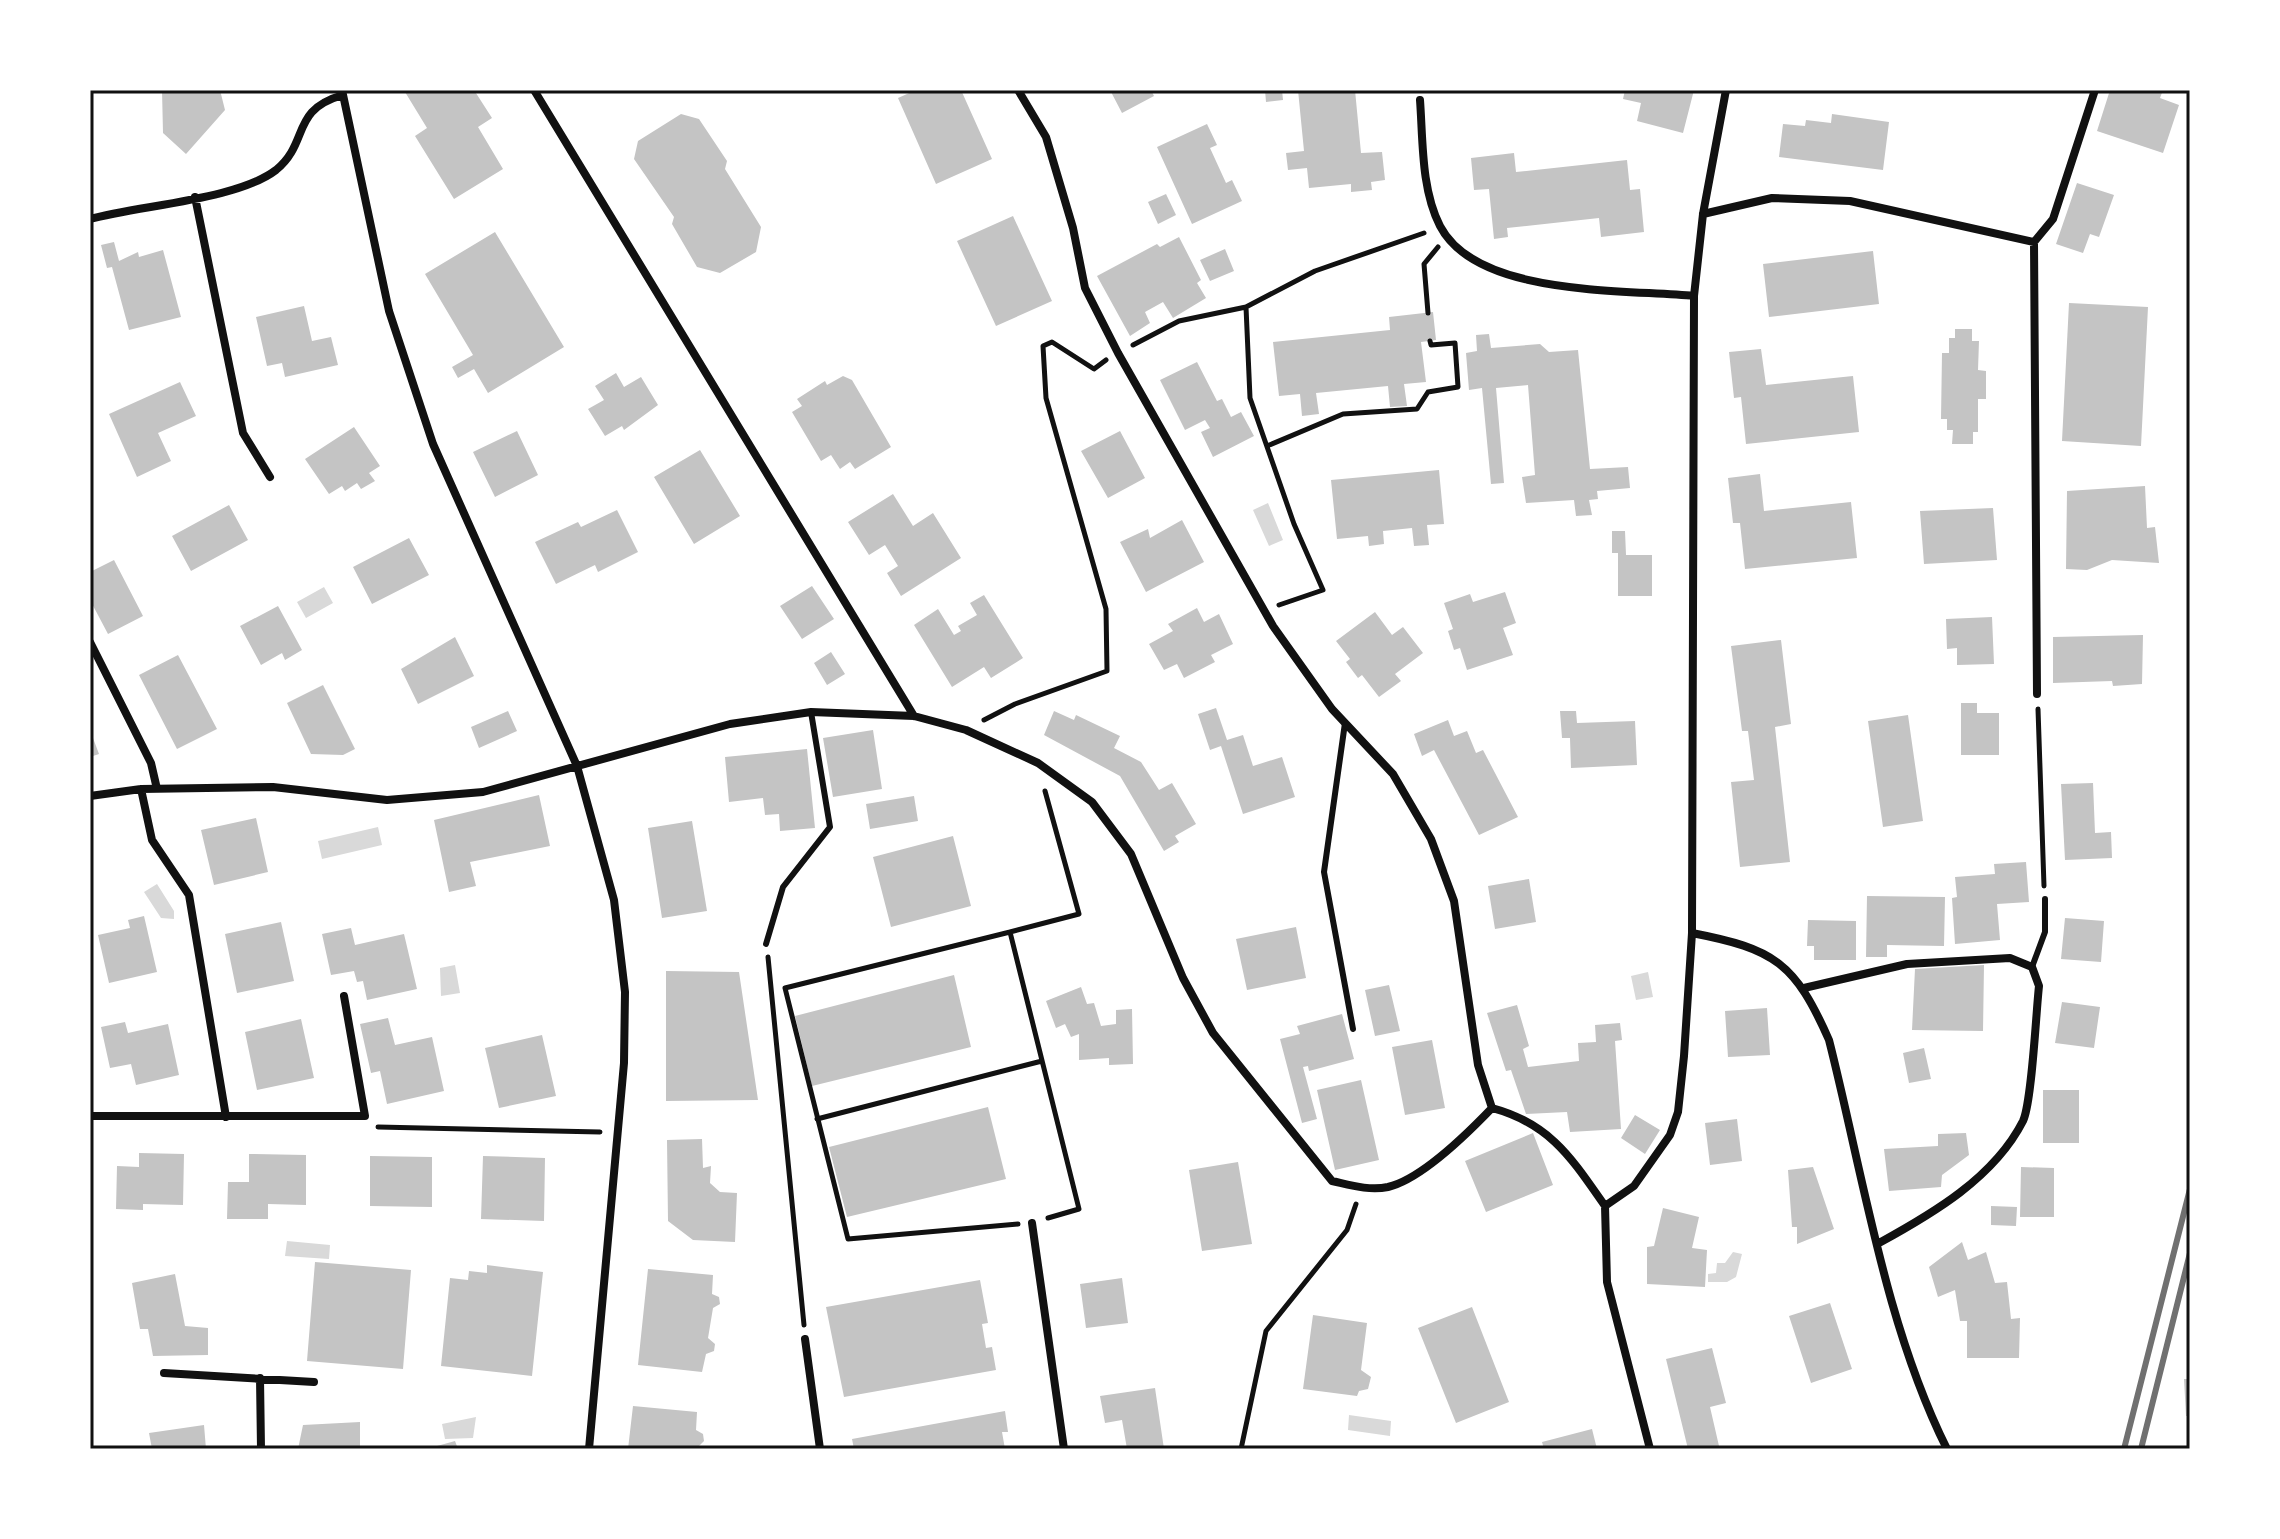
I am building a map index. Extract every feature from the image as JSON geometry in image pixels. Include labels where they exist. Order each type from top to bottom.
[{"type":"street","points":[[534,90],[914,716]]},
{"type":"street","points":[[1018,90],[1046,137],[1073,228],[1085,288],[1118,353],[1273,626],[1345,723],[1393,774],[1431,839],[1454,901],[1478,1065],[1492,1108],[1542,1129],[1570,1157],[1605,1206],[1607,1282],[1650,1449]]},
{"type":"street","points":[[1605,1206],[1634,1186],[1661,1153],[1678,1112],[1692,933],[1694,296],[1703,214],[1726,90]]},
{"type":"street","points":[[2037,694],[2034,242],[2053,219],[2095,90]]},
{"type":"street","points":[[90,219],[236,186],[276,169],[298,141],[311,110],[342,93],[389,311],[433,444],[577,766],[614,900],[625,992],[619,1133],[589,1449]]},
{"type":"street","points":[[1420,100],[1426,169],[1440,227],[1465,254],[1503,275],[1566,285],[1694,296]]},
{"type":"street","points":[[195,197],[243,433],[270,477]]},
{"type":"street","points":[[1703,214],[1772,198],[1850,201],[2034,242]]},
{"type":"street","points":[[90,642],[151,763],[157,789]]},
{"type":"street","points":[[90,796],[141,789],[273,787],[387,800],[483,792],[730,724],[811,712],[914,716],[966,730],[1038,763],[1092,802],[1131,854],[1183,978],[1213,1033],[1332,1181],[1361,1188],[1388,1187],[1412,1175],[1465,1137],[1492,1108]]},
{"type":"street","points":[[141,789],[152,840],[189,895],[226,1117]]},
{"type":"street","points":[[1692,933],[1730,940],[1772,957],[1788,968],[1804,988],[1829,1040],[1879,1243],[1925,1406],[1947,1449]]},
{"type":"street","points":[[1804,988],[1907,964],[2010,958],[2032,967],[2039,986],[2024,1119],[1995,1160],[1936,1212],[1879,1243]]},
{"type":"street","points":[[90,1116],[365,1116],[344,996]]},
{"type":"street","points":[[1032,1223],[1064,1449]]},
{"type":"street","points":[[805,1339],[820,1449]]},
{"type":"street","points":[[164,1373],[314,1382]]},
{"type":"street","points":[[260,1378],[261,1449]]},
{"type":"lane","points":[[766,944],[783,887],[830,827],[811,712]]},
{"type":"lane","points":[[1345,723],[1324,872],[1353,1029]]},
{"type":"lane","points":[[2032,967],[2045,932],[2045,899]]},
{"type":"path","points":[[1132,345],[1179,321],[1246,307],[1315,271],[1440,227]]},
{"type":"path","points":[[1428,313],[1424,264],[1447,236]]},
{"type":"path","points":[[1246,307],[1250,398],[1294,524],[1323,590],[1277,606]]},
{"type":"path","points":[[1267,446],[1343,414],[1417,409],[1428,392],[1458,387],[1455,343],[1431,345],[1430,341]]},
{"type":"path","points":[[966,730],[1015,704],[1107,671],[1106,609],[1046,398],[1043,346],[1052,342],[1094,369],[1107,360],[1101,349]]},
{"type":"path","points":[[2037,694],[2045,899]]},
{"type":"path","points":[[1010,932],[1079,1209],[1032,1223],[848,1239],[785,988],[1079,914],[1038,763]]},
{"type":"path","points":[[766,944],[805,1339]]},
{"type":"path","points":[[817,1119],[1042,1061]]},
{"type":"path","points":[[365,1116],[376,1127],[601,1132]]},
{"type":"path","points":[[1241,1449],[1266,1331],[1347,1230],[1361,1188]]},
{"type":"shaded area","points":[[1268,503],[1283,540],[1269,546],[1253,510]]},
{"type":"shaded area","points":[[324,587],[333,603],[306,618],[297,602]]},
{"type":"shaded area","points":[[378,827],[382,845],[322,859],[318,841]]},
{"type":"shaded area","points":[[157,884],[174,911],[174,919],[161,918],[144,892]]},
{"type":"shaded area","points":[[455,965],[460,993],[441,996],[440,968]]},
{"type":"shaded area","points":[[1648,972],[1653,997],[1636,1000],[1631,976]]},
{"type":"shaded area","points":[[287,1241],[330,1245],[329,1259],[285,1256]]},
{"type":"shaded area","points":[[1733,1252],[1742,1254],[1736,1277],[1727,1282],[1708,1282],[1708,1274],[1716,1273],[1717,1263],[1725,1263]]},
{"type":"shaded area","points":[[1349,1415],[1391,1421],[1390,1436],[1348,1430]]},
{"type":"shaded area","points":[[476,1417],[473,1438],[445,1439],[442,1424]]},
{"type":"building","points":[[162,90],[220,90],[225,110],[186,154],[163,133]]},
{"type":"building","points":[[474,90],[492,118],[478,127],[503,169],[454,199],[415,136],[427,128],[405,92]]},
{"type":"building","points":[[916,90],[961,90],[992,159],[936,184],[898,98]]},
{"type":"building","points":[[1110,90],[1151,90],[1154,96],[1122,113]]},
{"type":"building","points":[[1265,90],[1282,90],[1283,100],[1266,102]]},
{"type":"building","points":[[1298,90],[1355,90],[1361,153],[1382,152],[1385,180],[1371,182],[1372,190],[1351,192],[1351,184],[1309,188],[1307,168],[1288,170],[1286,153],[1304,151]]},
{"type":"building","points":[[1625,90],[1694,90],[1683,133],[1637,121],[1641,103],[1623,99]]},
{"type":"building","points":[[2110,90],[2163,90],[2160,98],[2179,105],[2163,153],[2097,131]]},
{"type":"building","points":[[681,114],[699,119],[727,161],[725,169],[761,227],[756,252],[720,273],[697,267],[672,224],[674,217],[634,159],[638,141]]},
{"type":"building","points":[[1832,114],[1889,122],[1883,170],[1779,157],[1783,124],[1805,126],[1806,120],[1831,123]]},
{"type":"building","points":[[1207,124],[1217,145],[1210,148],[1226,183],[1232,180],[1242,201],[1192,224],[1157,147]]},
{"type":"building","points":[[1514,153],[1516,172],[1627,160],[1630,190],[1640,189],[1644,232],[1601,237],[1599,218],[1507,228],[1508,237],[1494,239],[1489,189],[1474,190],[1471,158]]},
{"type":"building","points":[[2077,183],[2114,195],[2099,237],[2090,234],[2083,253],[2056,244]]},
{"type":"building","points":[[1166,194],[1176,215],[1158,224],[1148,202]]},
{"type":"building","points":[[1013,216],[1052,301],[996,326],[957,241]]},
{"type":"building","points":[[495,232],[564,347],[488,393],[474,369],[458,378],[452,367],[473,355],[425,274]]},
{"type":"building","points":[[1179,237],[1201,280],[1197,283],[1206,298],[1173,318],[1163,302],[1145,312],[1150,323],[1130,336],[1097,276],[1157,244],[1160,247]]},
{"type":"building","points":[[114,242],[119,261],[138,252],[139,257],[163,250],[181,317],[129,330],[112,267],[107,268],[101,245]]},
{"type":"building","points":[[1225,249],[1234,271],[1210,281],[1200,260]]},
{"type":"building","points":[[1873,251],[1879,304],[1769,317],[1763,264]]},
{"type":"building","points":[[2069,303],[2148,307],[2141,446],[2062,441]]},
{"type":"building","points":[[304,306],[312,341],[331,337],[338,365],[285,377],[282,363],[267,366],[256,317]]},
{"type":"building","points":[[1433,312],[1436,340],[1421,342],[1426,382],[1404,384],[1407,406],[1390,407],[1388,386],[1316,393],[1319,414],[1302,416],[1300,394],[1279,396],[1273,342],[1390,330],[1389,317]]},
{"type":"building","points":[[1955,329],[1972,329],[1972,341],[1979,341],[1978,370],[1986,371],[1986,399],[1978,399],[1978,432],[1973,432],[1973,444],[1952,444],[1953,430],[1947,430],[1947,419],[1941,419],[1942,353],[1949,353],[1949,338],[1955,338]]},
{"type":"building","points":[[1489,334],[1491,348],[1540,344],[1549,352],[1578,350],[1590,469],[1628,467],[1630,488],[1597,491],[1598,499],[1589,500],[1592,515],[1576,516],[1574,500],[1526,503],[1522,477],[1535,475],[1528,385],[1496,388],[1504,483],[1491,484],[1482,388],[1469,390],[1466,353],[1477,351],[1476,335]]},
{"type":"building","points":[[1761,349],[1766,385],[1853,376],[1859,432],[1746,444],[1741,397],[1734,398],[1729,352]]},
{"type":"building","points":[[1197,362],[1217,401],[1222,399],[1231,417],[1241,412],[1254,436],[1213,457],[1201,432],[1210,428],[1205,420],[1185,430],[1160,380]]},
{"type":"building","points":[[616,373],[624,387],[641,377],[658,405],[624,430],[622,426],[605,436],[588,409],[604,400],[595,386]]},
{"type":"building","points":[[843,376],[852,380],[891,447],[855,469],[850,462],[840,469],[831,455],[821,461],[792,412],[802,406],[797,399],[825,381],[827,385]]},
{"type":"building","points":[[180,382],[196,416],[158,433],[171,461],[137,477],[109,414]]},
{"type":"building","points":[[354,427],[380,466],[369,473],[375,481],[361,489],[357,483],[345,491],[342,486],[329,494],[305,459]]},
{"type":"building","points":[[517,431],[538,475],[495,497],[473,452]]},
{"type":"building","points":[[1120,431],[1145,478],[1108,498],[1081,451]]},
{"type":"building","points":[[700,450],[740,516],[694,544],[654,477]]},
{"type":"building","points":[[1439,470],[1444,524],[1427,525],[1429,545],[1414,546],[1412,528],[1383,531],[1384,544],[1369,546],[1368,536],[1337,539],[1331,480]]},
{"type":"building","points":[[1760,474],[1764,511],[1851,502],[1857,558],[1745,569],[1740,523],[1733,523],[1728,478]]},
{"type":"building","points":[[2145,486],[2147,528],[2155,527],[2159,563],[2112,560],[2087,570],[2066,569],[2067,491]]},
{"type":"building","points":[[893,494],[913,526],[933,513],[961,558],[901,596],[887,573],[898,566],[885,545],[869,555],[848,522]]},
{"type":"building","points":[[229,505],[248,540],[191,571],[172,536]]},
{"type":"building","points":[[1993,508],[1997,560],[1924,564],[1920,511]]},
{"type":"building","points":[[617,510],[638,552],[598,572],[595,565],[556,584],[535,542],[578,522],[581,527]]},
{"type":"building","points":[[1182,520],[1204,562],[1146,592],[1120,542],[1148,529],[1150,538]]},
{"type":"building","points":[[1612,531],[1625,531],[1626,555],[1652,555],[1652,596],[1618,596],[1618,553],[1612,553]]},
{"type":"building","points":[[409,538],[429,575],[372,604],[353,567]]},
{"type":"building","points":[[114,560],[143,616],[108,634],[90,600],[90,572]]},
{"type":"building","points":[[812,586],[834,619],[802,639],[780,606]]},
{"type":"building","points":[[1505,592],[1516,623],[1503,628],[1513,655],[1467,670],[1460,648],[1454,650],[1448,631],[1453,629],[1444,603],[1470,594],[1473,602]]},
{"type":"building","points":[[984,595],[1023,658],[991,678],[984,667],[952,687],[914,625],[938,609],[954,635],[961,631],[958,626],[977,615],[970,603]]},
{"type":"building","points":[[278,606],[302,650],[285,660],[282,653],[261,665],[240,626]]},
{"type":"building","points":[[1197,608],[1204,622],[1219,614],[1233,644],[1211,655],[1215,662],[1184,678],[1177,664],[1164,670],[1149,644],[1173,631],[1168,624]]},
{"type":"building","points":[[1375,612],[1392,635],[1403,627],[1423,653],[1395,674],[1401,681],[1379,697],[1362,675],[1358,678],[1346,662],[1350,659],[1336,641]]},
{"type":"building","points":[[1992,617],[1994,664],[1957,665],[1957,648],[1947,649],[1946,619]]},
{"type":"building","points":[[2143,635],[2142,684],[2113,686],[2112,681],[2053,683],[2053,637]]},
{"type":"building","points":[[455,637],[474,676],[418,704],[401,669]]},
{"type":"building","points":[[1781,640],[1791,724],[1775,727],[1790,862],[1740,867],[1731,782],[1754,780],[1748,731],[1742,731],[1731,646]]},
{"type":"building","points":[[831,652],[845,674],[827,685],[814,663]]},
{"type":"building","points":[[178,655],[217,729],[177,749],[139,675]]},
{"type":"building","points":[[323,685],[355,749],[343,755],[311,754],[287,703]]},
{"type":"building","points":[[1961,703],[1977,703],[1977,713],[1999,713],[1999,755],[1961,755]]},
{"type":"building","points":[[1216,708],[1227,740],[1243,735],[1253,766],[1282,757],[1295,797],[1243,814],[1221,746],[1210,750],[1198,714]]},
{"type":"building","points":[[508,711],[517,731],[479,748],[471,727]]},
{"type":"building","points":[[1054,711],[1074,720],[1076,715],[1120,736],[1114,748],[1141,762],[1159,790],[1172,783],[1196,824],[1175,836],[1179,842],[1164,851],[1120,776],[1044,735]]},
{"type":"building","points":[[1560,711],[1576,711],[1577,723],[1635,721],[1637,765],[1571,768],[1570,738],[1562,738]]},
{"type":"building","points":[[1908,715],[1923,821],[1883,827],[1868,721]]},
{"type":"building","points":[[1448,720],[1454,736],[1467,731],[1476,753],[1483,750],[1518,817],[1479,835],[1434,750],[1422,756],[1414,734]]},
{"type":"building","points":[[90,730],[99,754],[90,757]]},
{"type":"building","points":[[873,730],[882,789],[833,797],[823,738]]},
{"type":"building","points":[[807,749],[815,828],[780,831],[779,814],[765,815],[763,798],[729,802],[725,757]]},
{"type":"building","points":[[2093,783],[2095,833],[2111,832],[2112,858],[2065,860],[2061,784]]},
{"type":"building","points":[[539,795],[550,846],[470,862],[476,886],[449,892],[434,820]]},
{"type":"building","points":[[914,796],[918,821],[870,829],[866,804]]},
{"type":"building","points":[[256,818],[268,872],[214,885],[201,830]]},
{"type":"building","points":[[692,821],[707,911],[662,918],[648,828]]},
{"type":"building","points":[[953,836],[971,906],[891,927],[873,857]]},
{"type":"building","points":[[2026,862],[2029,902],[1997,904],[2000,940],[1955,944],[1952,898],[1957,897],[1955,877],[1995,874],[1994,864]]},
{"type":"building","points":[[1529,879],[1536,922],[1495,929],[1488,886]]},
{"type":"building","points":[[1867,896],[1945,897],[1944,946],[1887,945],[1887,957],[1866,957]]},
{"type":"building","points":[[144,916],[157,972],[109,983],[98,935],[130,928],[128,920]]},
{"type":"building","points":[[2065,918],[2104,921],[2101,962],[2061,959]]},
{"type":"building","points":[[1808,920],[1856,921],[1856,960],[1814,960],[1814,946],[1807,946]]},
{"type":"building","points":[[281,922],[294,981],[237,993],[225,934]]},
{"type":"building","points":[[1296,927],[1306,978],[1247,990],[1236,939]]},
{"type":"building","points":[[351,928],[355,945],[404,934],[417,989],[367,1000],[363,981],[357,982],[354,971],[331,975],[322,934]]},
{"type":"building","points":[[1984,965],[1983,1031],[1912,1030],[1915,969]]},
{"type":"building","points":[[666,971],[739,972],[758,1100],[666,1101]]},
{"type":"building","points":[[954,975],[971,1047],[812,1086],[795,1016]]},
{"type":"building","points":[[1389,985],[1400,1031],[1375,1036],[1365,990]]},
{"type":"building","points":[[1081,987],[1087,1004],[1094,1003],[1101,1026],[1116,1024],[1116,1010],[1132,1009],[1133,1064],[1109,1065],[1109,1058],[1079,1060],[1079,1034],[1071,1037],[1065,1024],[1056,1028],[1046,1001]]},
{"type":"building","points":[[2062,1002],[2100,1007],[2094,1048],[2055,1043]]},
{"type":"building","points":[[1517,1005],[1529,1046],[1523,1049],[1528,1067],[1579,1061],[1578,1043],[1596,1042],[1595,1025],[1620,1023],[1622,1040],[1615,1041],[1621,1129],[1570,1132],[1567,1112],[1526,1114],[1511,1070],[1506,1071],[1487,1013]]},
{"type":"building","points":[[1767,1008],[1770,1055],[1728,1057],[1725,1011]]},
{"type":"building","points":[[1342,1014],[1354,1059],[1309,1071],[1308,1066],[1303,1067],[1317,1119],[1302,1123],[1280,1039],[1300,1034],[1297,1026]]},
{"type":"building","points":[[388,1018],[395,1045],[432,1037],[444,1091],[387,1104],[380,1071],[371,1073],[360,1024]]},
{"type":"building","points":[[301,1019],[314,1078],[257,1090],[245,1032]]},
{"type":"building","points":[[125,1022],[128,1033],[168,1024],[179,1075],[136,1085],[131,1064],[110,1068],[101,1027]]},
{"type":"building","points":[[542,1035],[556,1096],[499,1108],[485,1048]]},
{"type":"building","points":[[1432,1040],[1445,1108],[1405,1115],[1392,1047]]},
{"type":"building","points":[[1924,1048],[1931,1079],[1909,1083],[1903,1053]]},
{"type":"building","points":[[1361,1080],[1379,1160],[1335,1170],[1317,1090]]},
{"type":"building","points":[[2043,1090],[2079,1090],[2079,1143],[2043,1143]]},
{"type":"building","points":[[988,1107],[1006,1179],[847,1217],[829,1147]]},
{"type":"building","points":[[1635,1115],[1660,1130],[1645,1154],[1621,1138]]},
{"type":"building","points":[[1737,1119],[1742,1161],[1710,1165],[1705,1123]]},
{"type":"building","points":[[1533,1133],[1553,1185],[1486,1212],[1465,1161]]},
{"type":"building","points":[[1966,1133],[1969,1155],[1942,1175],[1941,1187],[1889,1191],[1884,1149],[1938,1146],[1938,1134]]},
{"type":"building","points":[[702,1139],[703,1168],[711,1166],[710,1183],[720,1192],[737,1193],[735,1242],[693,1240],[668,1221],[667,1140]]},
{"type":"building","points":[[139,1153],[184,1154],[183,1205],[143,1204],[143,1210],[116,1209],[117,1166],[139,1167]]},
{"type":"building","points":[[249,1154],[306,1155],[306,1205],[268,1204],[268,1219],[227,1219],[228,1182],[249,1182]]},
{"type":"building","points":[[370,1156],[432,1157],[432,1207],[370,1206]]},
{"type":"building","points":[[483,1156],[545,1158],[544,1221],[481,1219]]},
{"type":"building","points":[[1238,1162],[1252,1244],[1202,1251],[1189,1170]]},
{"type":"building","points":[[1813,1167],[1834,1229],[1797,1244],[1797,1227],[1792,1227],[1788,1170]]},
{"type":"building","points":[[2021,1167],[2054,1168],[2054,1217],[2020,1217]]},
{"type":"building","points":[[1991,1206],[2017,1207],[2016,1226],[1991,1225]]},
{"type":"building","points":[[1663,1208],[1699,1217],[1692,1248],[1707,1250],[1705,1287],[1647,1284],[1647,1247],[1654,1246]]},
{"type":"building","points":[[1962,1242],[1968,1260],[1986,1252],[1995,1283],[2007,1282],[2011,1319],[2020,1318],[2019,1358],[1967,1358],[1967,1321],[1960,1321],[1955,1290],[1938,1297],[1929,1267]]},
{"type":"building","points":[[315,1262],[411,1270],[403,1369],[307,1361]]},
{"type":"building","points":[[487,1265],[543,1272],[532,1376],[441,1366],[450,1278],[468,1280],[469,1271],[487,1273]]},
{"type":"building","points":[[648,1269],[713,1275],[712,1294],[719,1297],[720,1304],[713,1308],[708,1338],[715,1344],[714,1351],[706,1354],[702,1372],[638,1365]]},
{"type":"building","points":[[175,1274],[185,1326],[208,1328],[208,1355],[153,1356],[148,1329],[140,1329],[132,1283]]},
{"type":"building","points":[[1122,1278],[1128,1323],[1086,1328],[1080,1284]]},
{"type":"building","points":[[980,1280],[988,1323],[982,1324],[986,1348],[992,1347],[996,1370],[844,1397],[826,1307]]},
{"type":"building","points":[[1830,1303],[1852,1369],[1811,1383],[1789,1316]]},
{"type":"building","points":[[1472,1307],[1509,1402],[1456,1423],[1418,1328]]},
{"type":"building","points":[[1313,1315],[1367,1323],[1361,1370],[1371,1377],[1368,1389],[1359,1391],[1357,1396],[1303,1389]]},
{"type":"building","points":[[1712,1348],[1726,1403],[1710,1407],[1719,1446],[1688,1449],[1666,1359]]},
{"type":"building","points":[[2184,1379],[2190,1379],[2190,1416],[2186,1416]]},
{"type":"building","points":[[1155,1388],[1164,1449],[1127,1449],[1122,1420],[1105,1423],[1100,1396]]},
{"type":"building","points":[[633,1406],[697,1412],[696,1430],[703,1434],[704,1441],[696,1449],[628,1449]]},
{"type":"building","points":[[1005,1411],[1008,1432],[1002,1432],[1005,1449],[854,1449],[852,1439]]},
{"type":"building","points":[[360,1422],[360,1449],[298,1449],[303,1425]]},
{"type":"building","points":[[204,1425],[206,1449],[152,1449],[149,1433]]},
{"type":"building","points":[[1592,1429],[1597,1449],[1544,1449],[1542,1442]]},
{"type":"building","points":[[455,1441],[458,1449],[437,1449],[437,1446]]},
{"type":"railway","points":[[2124,1449],[2190,1189]]},
{"type":"railway","points":[[2141,1449],[2190,1253]]}]
